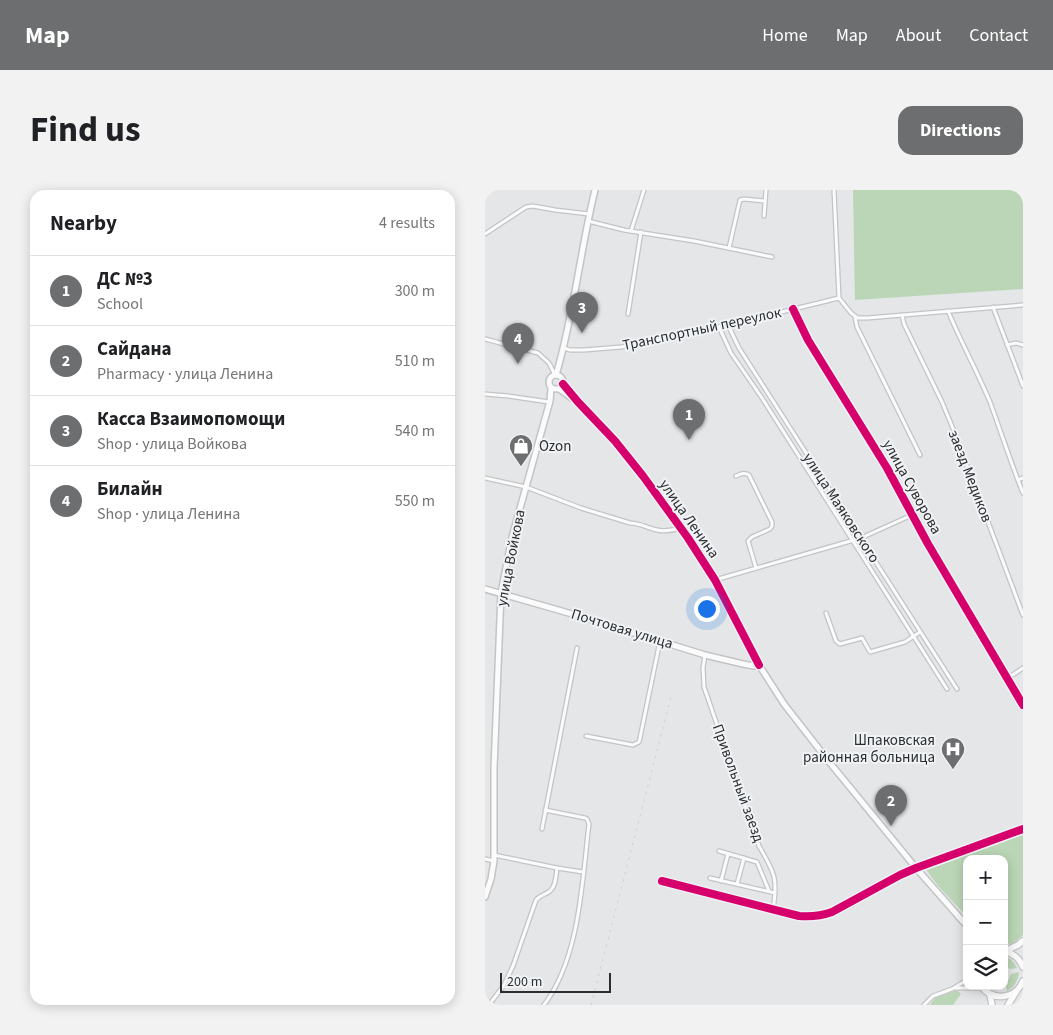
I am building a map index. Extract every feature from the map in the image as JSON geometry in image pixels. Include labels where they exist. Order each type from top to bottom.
[{"type":"main road","points":[[557,376],[552,377],[549,381],[551,388],[558,389],[563,384],[557,376],[595,190]]},
{"type":"main road","name":"улица Ленина","points":[[563,384],[615,441],[688,538],[715,580],[759,665],[784,704],[829,763],[963,921]]},
{"type":"main road","name":"улица Войкова","points":[[485,897],[491,879],[494,858],[501,593],[512,537],[550,401],[551,388]]},
{"type":"main road","name":"улица Ленина","points":[[558,389],[578,402]]},
{"type":"main road","name":"улица Войкова","points":[[550,401],[558,389]]},
{"type":"main road","name":"Почтовая улица","points":[[485,589],[705,655],[743,664],[759,665]]},
{"type":"main road","points":[[743,664],[749,661],[752,651]]},
{"type":"main road","points":[[916,868],[1023,829]]},
{"type":"main road","points":[[1008,949],[1023,941]]},
{"type":"main road","points":[[1008,953],[1016,956],[1023,967]]},
{"type":"main road","points":[[1008,1005],[1023,981]]},
{"type":"main road","points":[[985,990],[995,996],[1004,997],[1011,995],[1017,990]]},
{"type":"main road","points":[[990,994],[992,1005]]},
{"type":"street","points":[[631,231],[644,190]]},
{"type":"street","points":[[764,216],[766,190]]},
{"type":"street","points":[[835,190],[839,298],[851,313],[858,318],[1023,305]]},
{"type":"street","points":[[729,248],[740,200],[765,202]]},
{"type":"street","points":[[485,234],[526,207],[533,206],[589,214]]},
{"type":"street","points":[[588,221],[631,231],[694,241],[773,257]]},
{"type":"street","points":[[628,314],[641,232]]},
{"type":"street","name":"Транспортный переулок","points":[[564,348],[584,350],[621,347],[728,325],[839,298]]},
{"type":"street","points":[[993,307],[1023,384]]},
{"type":"street","name":"улица Суворова","points":[[793,309],[808,340],[887,468],[928,544],[1023,705]]},
{"type":"street","points":[[948,311],[984,389],[1023,493]]},
{"type":"street","name":"заезд Медиков","points":[[902,315],[904,324],[951,424],[1023,615]]},
{"type":"street","points":[[855,316],[857,327],[920,455]]},
{"type":"street","name":"улица Маяковского","points":[[728,325],[739,348],[957,689]]},
{"type":"street","name":"улица Маяковского","points":[[719,326],[731,353],[762,398],[947,689]]},
{"type":"street","points":[[485,339],[538,353],[549,363],[557,376]]},
{"type":"street","points":[[1007,345],[1016,343],[1023,345]]},
{"type":"street","points":[[485,394],[550,401]]},
{"type":"street","points":[[736,476],[743,473],[749,475],[772,522],[770,529],[752,537],[748,541],[756,568]]},
{"type":"street","points":[[485,478],[526,487],[581,508],[630,523],[658,530],[670,531],[681,528]]},
{"type":"street","points":[[1018,480],[1023,478]]},
{"type":"street","points":[[715,580],[852,541],[912,515]]},
{"type":"street","points":[[826,613],[838,643],[862,638],[870,652],[905,642],[920,632]]},
{"type":"street","points":[[586,736],[633,745],[639,742],[660,640]]},
{"type":"street","points":[[541,829],[577,648]]},
{"type":"street","name":"Привольный заезд","points":[[705,655],[703,668],[704,686],[759,846],[771,866],[775,879],[773,910]]},
{"type":"street","points":[[1008,678],[1023,668]]},
{"type":"street","points":[[544,1005],[551,995],[564,966],[576,926],[588,821],[585,818],[545,810]]},
{"type":"street","points":[[719,852],[757,862],[769,891]]},
{"type":"street","points":[[721,881],[728,854]]},
{"type":"street","points":[[485,859],[494,858],[583,872]]},
{"type":"street","points":[[737,884],[744,858]]},
{"type":"street","points":[[489,1005],[504,985],[513,966],[536,900],[539,896],[549,892],[553,887],[557,868]]},
{"type":"street","points":[[662,881],[773,910],[809,917],[821,916],[841,908],[916,868]]},
{"type":"street","points":[[710,878],[775,893]]},
{"type":"street","points":[[952,989],[963,982]]},
{"type":"street","points":[[924,1005],[933,996],[963,987]]},
{"type":"green space","points":[[853,190],[1023,190],[1023,289],[855,300]]},
{"type":"green space","points":[[1023,835],[1023,935],[1014,943],[1008,944],[1008,855],[963,855],[963,913],[945,894],[926,869],[926,867],[934,864],[937,866],[952,861],[950,859]]},
{"type":"green space","points":[[1008,958],[1017,968],[1008,968]]},
{"type":"green space","points":[[1019,972],[1016,983],[1007,991],[1008,980],[1011,974]]},
{"type":"green space","points":[[958,991],[961,994],[953,1005],[930,1005],[935,998]]},
{"type":"railway","points":[[591,1005],[672,693]]},
{"type":"cycle path","points":[[793,309],[808,340],[887,468],[928,544],[1023,705]]},
{"type":"cycle path","points":[[563,384],[615,441],[688,538],[715,580],[759,665]]},
{"type":"cycle path","points":[[662,881],[799,916],[816,916],[832,912],[916,868],[1023,829]]},
{"type":"place","name":"Касса Взаимопомощи","points":[[582,333]]},
{"type":"place","name":"Билайн","points":[[518,364]]},
{"type":"place","name":"ДС №3","points":[[689,440]]},
{"type":"place","name":"Ozon","points":[[521,467]]},
{"type":"place","name":"Шпаковская районная больница","points":[[953,770]]},
{"type":"place","name":"Сайдана","points":[[891,826]]}]
